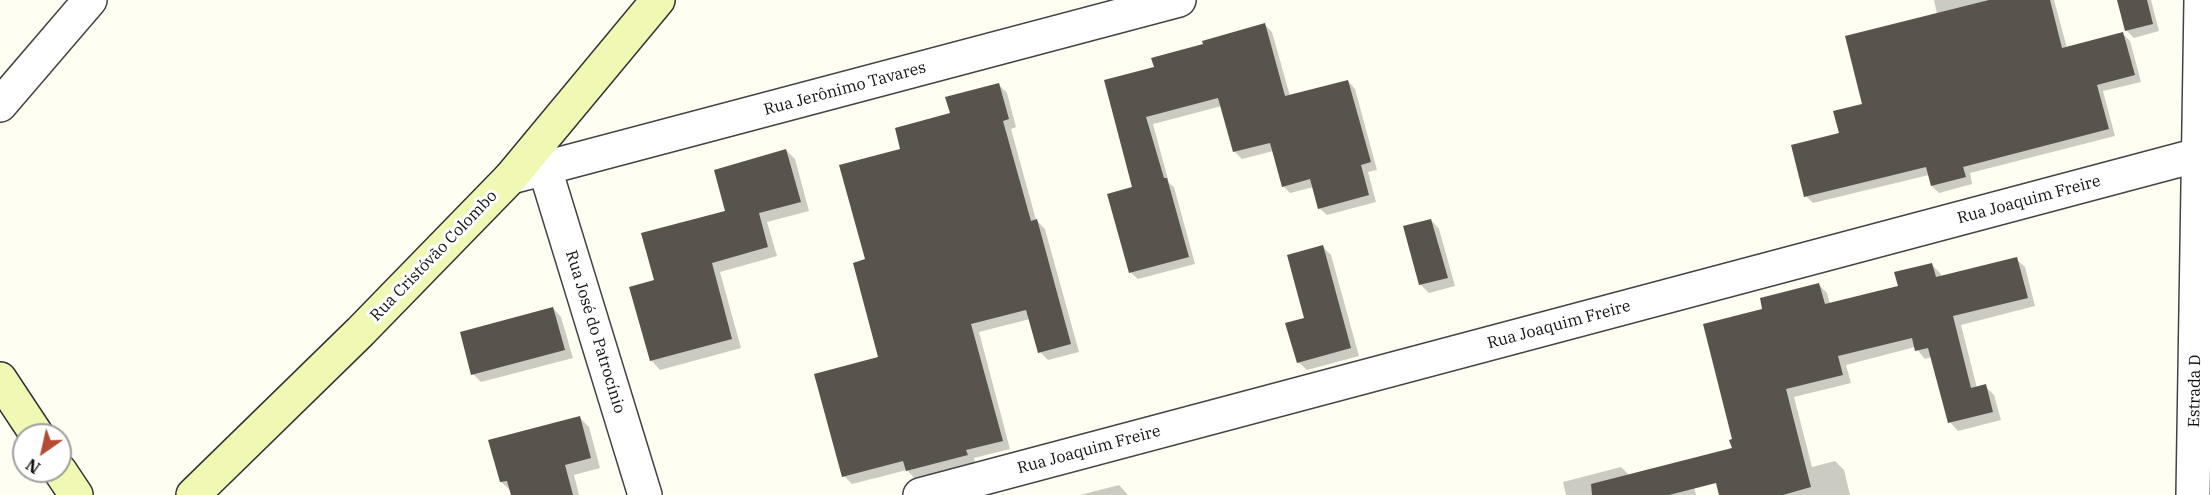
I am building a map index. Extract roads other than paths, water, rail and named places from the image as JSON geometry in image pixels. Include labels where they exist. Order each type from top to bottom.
[{"type":"street","points":[[0,105],[90,0]]},
{"type":"street","name":"Rua Cristóvão Colombo","points":[[193,495],[360,332],[511,177],[658,0]]},
{"type":"street","name":"Rua Jerônimo Tavares","points":[[511,177],[1179,0]]},
{"type":"street","name":"Estrada D","points":[[2193,495],[2201,0]]},
{"type":"street","name":"Rua Joaquim Freire","points":[[920,495],[2198,155]]},
{"type":"street","name":"Rua José do Patrocínio","points":[[545,169],[645,495]]},
{"type":"street","points":[[0,379],[29,423]]}]
